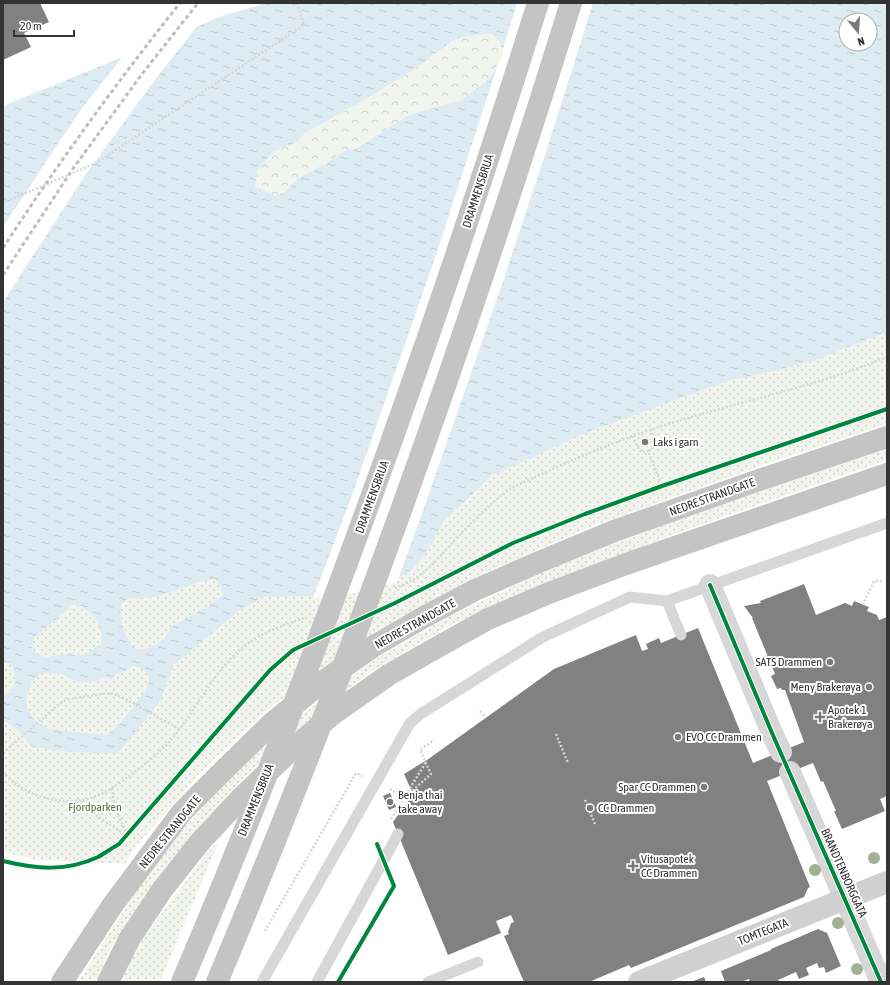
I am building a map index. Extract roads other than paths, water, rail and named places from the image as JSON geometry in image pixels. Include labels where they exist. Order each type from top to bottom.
[{"type":"highway","name":"DRAMMENSBRUA","points":[[182,982],[265,778],[369,505],[452,270],[498,132],[538,3]]},
{"type":"highway","points":[[217,982],[324,716],[400,515],[527,146],[571,3]]},
{"type":"highway","name":"NEDRE STRANDGATE","points":[[62,982],[112,906],[182,812],[272,723],[320,683],[374,646],[430,613],[475,590],[539,562],[621,529],[887,437]]},
{"type":"highway","points":[[108,982],[130,938],[162,890],[205,836],[241,798],[289,752],[333,714],[390,674],[488,619],[549,593],[626,564],[887,474]]},
{"type":"street","points":[[710,585],[781,752]]},
{"type":"street","name":"BRANDTENBORGGATA","points":[[790,772],[881,982]]},
{"type":"street","name":"TOMTEGATA","points":[[640,982],[887,882]]},
{"type":"lane","points":[[262,982],[381,784],[410,723],[422,713],[543,637],[630,597],[667,601],[887,523]]},
{"type":"lane","points":[[667,601],[681,635]]},
{"type":"lane","points":[[316,982],[398,834]]},
{"type":"lane","points":[[428,982],[478,962]]},
{"type":"water","points":[[261,3],[887,3],[887,332],[819,359],[775,371],[732,380],[675,400],[581,435],[492,476],[444,521],[425,555],[413,569],[397,579],[336,596],[264,597],[238,612],[174,665],[159,703],[118,753],[68,752],[32,747],[18,731],[3,720],[3,697],[11,690],[15,682],[15,673],[11,663],[3,662],[3,106],[225,15],[260,5]],"holes":[[[491,33],[499,41],[505,55],[488,80],[462,100],[409,115],[357,148],[344,151],[333,159],[297,179],[285,192],[275,196],[255,186],[258,170],[274,151],[295,143],[305,133],[354,106],[415,69],[455,39]],[[215,579],[220,585],[223,595],[210,605],[171,627],[163,640],[149,648],[135,649],[128,639],[122,622],[121,604],[127,599],[156,597],[190,585]],[[73,605],[81,606],[95,617],[102,638],[100,644],[85,655],[68,654],[45,657],[32,651],[33,639]],[[134,666],[146,670],[149,681],[144,692],[119,725],[106,735],[49,729],[33,719],[26,705],[31,682],[41,673],[62,674],[70,679],[86,683],[113,677]]]},
{"type":"railway","points":[[3,248],[88,123],[180,3]]},
{"type":"railway","points":[[3,275],[72,170],[142,74],[198,3]]},
{"type":"place","name":"Laks i garn","points":[[645,442]]},
{"type":"place","name":"SATS Drammen","points":[[830,662]]},
{"type":"place","name":"Meny Brakerøya","points":[[869,687]]},
{"type":"place","name":"Apotek 1 Brakerøya","points":[[820,717]]},
{"type":"place","name":"EVO CC Drammen","points":[[678,737]]},
{"type":"place","name":"Spar CC Drammen","points":[[704,787]]},
{"type":"place","name":"Benja thai take away","points":[[390,802]]},
{"type":"place","name":"CC Drammen","points":[[590,808]]},
{"type":"place","name":"Vitusapotek CC Drammen","points":[[633,866]]},
{"type":"park label","name":"Fjordparken","points":[[95,807]]}]
